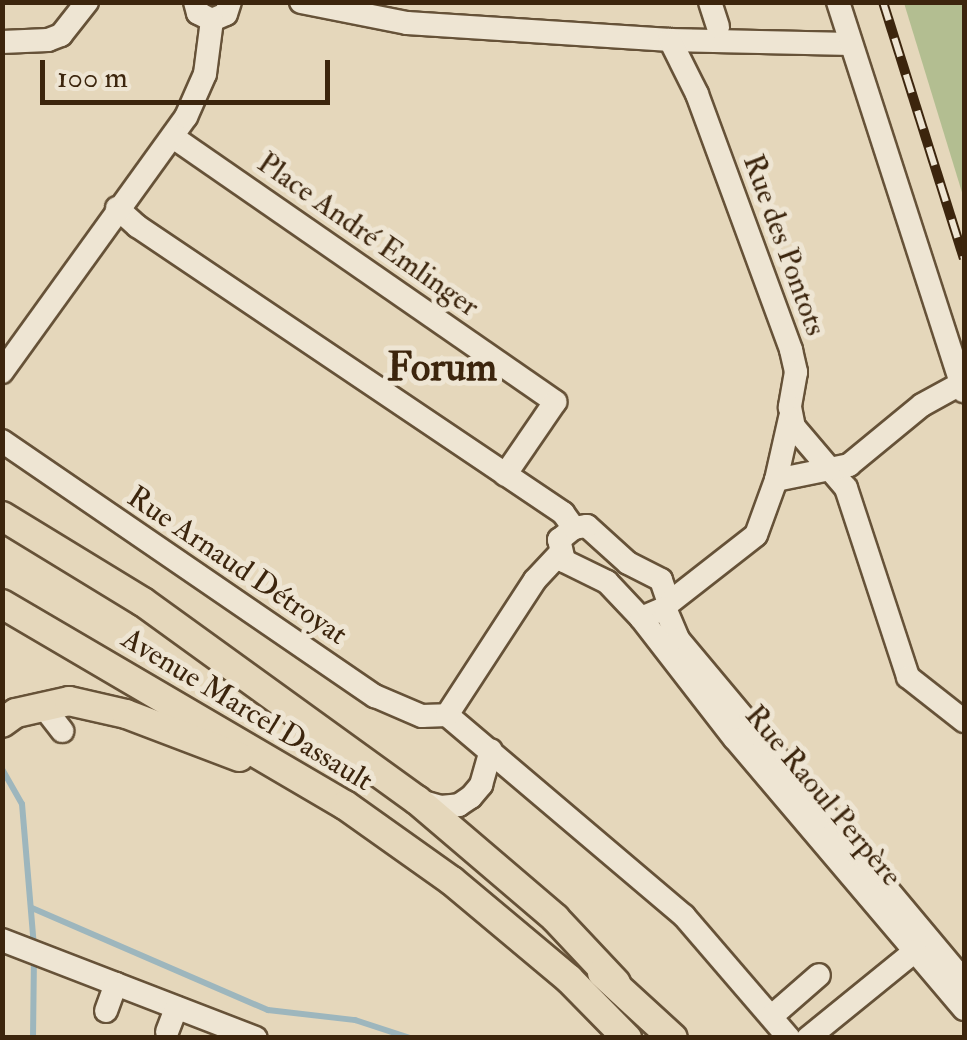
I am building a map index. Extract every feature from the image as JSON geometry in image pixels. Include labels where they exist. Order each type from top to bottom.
[{"type":"main road","points":[[2,516],[143,602],[417,800],[554,918],[616,983]]},
{"type":"main road","name":"Avenue Marcel Dassault","points":[[2,604],[346,805],[452,880],[569,979],[627,1038]]},
{"type":"main road","points":[[2,723],[16,712],[68,701],[126,714],[346,805]]},
{"type":"main road","name":"Avenue Marcel Dassault","points":[[452,880],[514,909],[616,983],[674,1038]]},
{"type":"street","points":[[2,42],[48,40],[61,35],[87,2]]},
{"type":"street","points":[[196,2],[198,13],[212,20],[226,14],[230,2]]},
{"type":"street","points":[[301,2],[377,20],[670,40],[851,44]]},
{"type":"street","points":[[710,2],[718,27]]},
{"type":"street","points":[[776,480],[860,458],[922,405],[963,387],[838,2]]},
{"type":"street","points":[[2,372],[172,137],[200,92],[212,20]]},
{"type":"street","name":"Rue des Pontots","points":[[667,606],[756,535],[776,480],[796,372],[697,94],[670,40]]},
{"type":"street","name":"Place André Emlinger","points":[[172,137],[555,402],[506,475]]},
{"type":"street","points":[[117,208],[136,226],[563,514],[574,528],[559,540],[558,554],[535,580],[446,715]]},
{"type":"street","points":[[790,418],[803,442],[846,488],[908,677],[964,721]]},
{"type":"street","name":"Rue Arnaud Détroyat","points":[[2,441],[375,696],[422,716],[446,715],[684,916],[789,1038]]},
{"type":"street","name":"Rue Raoul Perpère","points":[[574,528],[587,526],[628,564],[661,580],[678,639],[964,981]]},
{"type":"street","name":"Rue Raoul Perpère","points":[[558,554],[571,567],[607,582],[641,618],[724,726],[964,1009]]},
{"type":"street","points":[[641,618],[667,606]]},
{"type":"street","points":[[42,705],[62,731]]},
{"type":"street","points":[[417,800],[442,808],[459,805],[480,785],[490,750]]},
{"type":"street","points":[[3,940],[256,1038]]},
{"type":"street","points":[[808,1038],[915,951]]},
{"type":"street","points":[[772,1016],[819,975]]},
{"type":"street","points":[[106,1011],[116,984]]},
{"type":"street","points":[[167,1032],[176,1008]]},
{"type":"green space","points":[[904,3],[964,3],[964,199]]},
{"type":"waterway","points":[[2,769],[22,804],[34,946]]},
{"type":"waterway","points":[[32,908],[268,1010],[355,1020],[410,1038]]},
{"type":"waterway","points":[[33,1038],[34,959]]},
{"type":"railway","points":[[883,2],[964,259]]},
{"type":"district","name":"Forum","points":[[442,368]]}]
